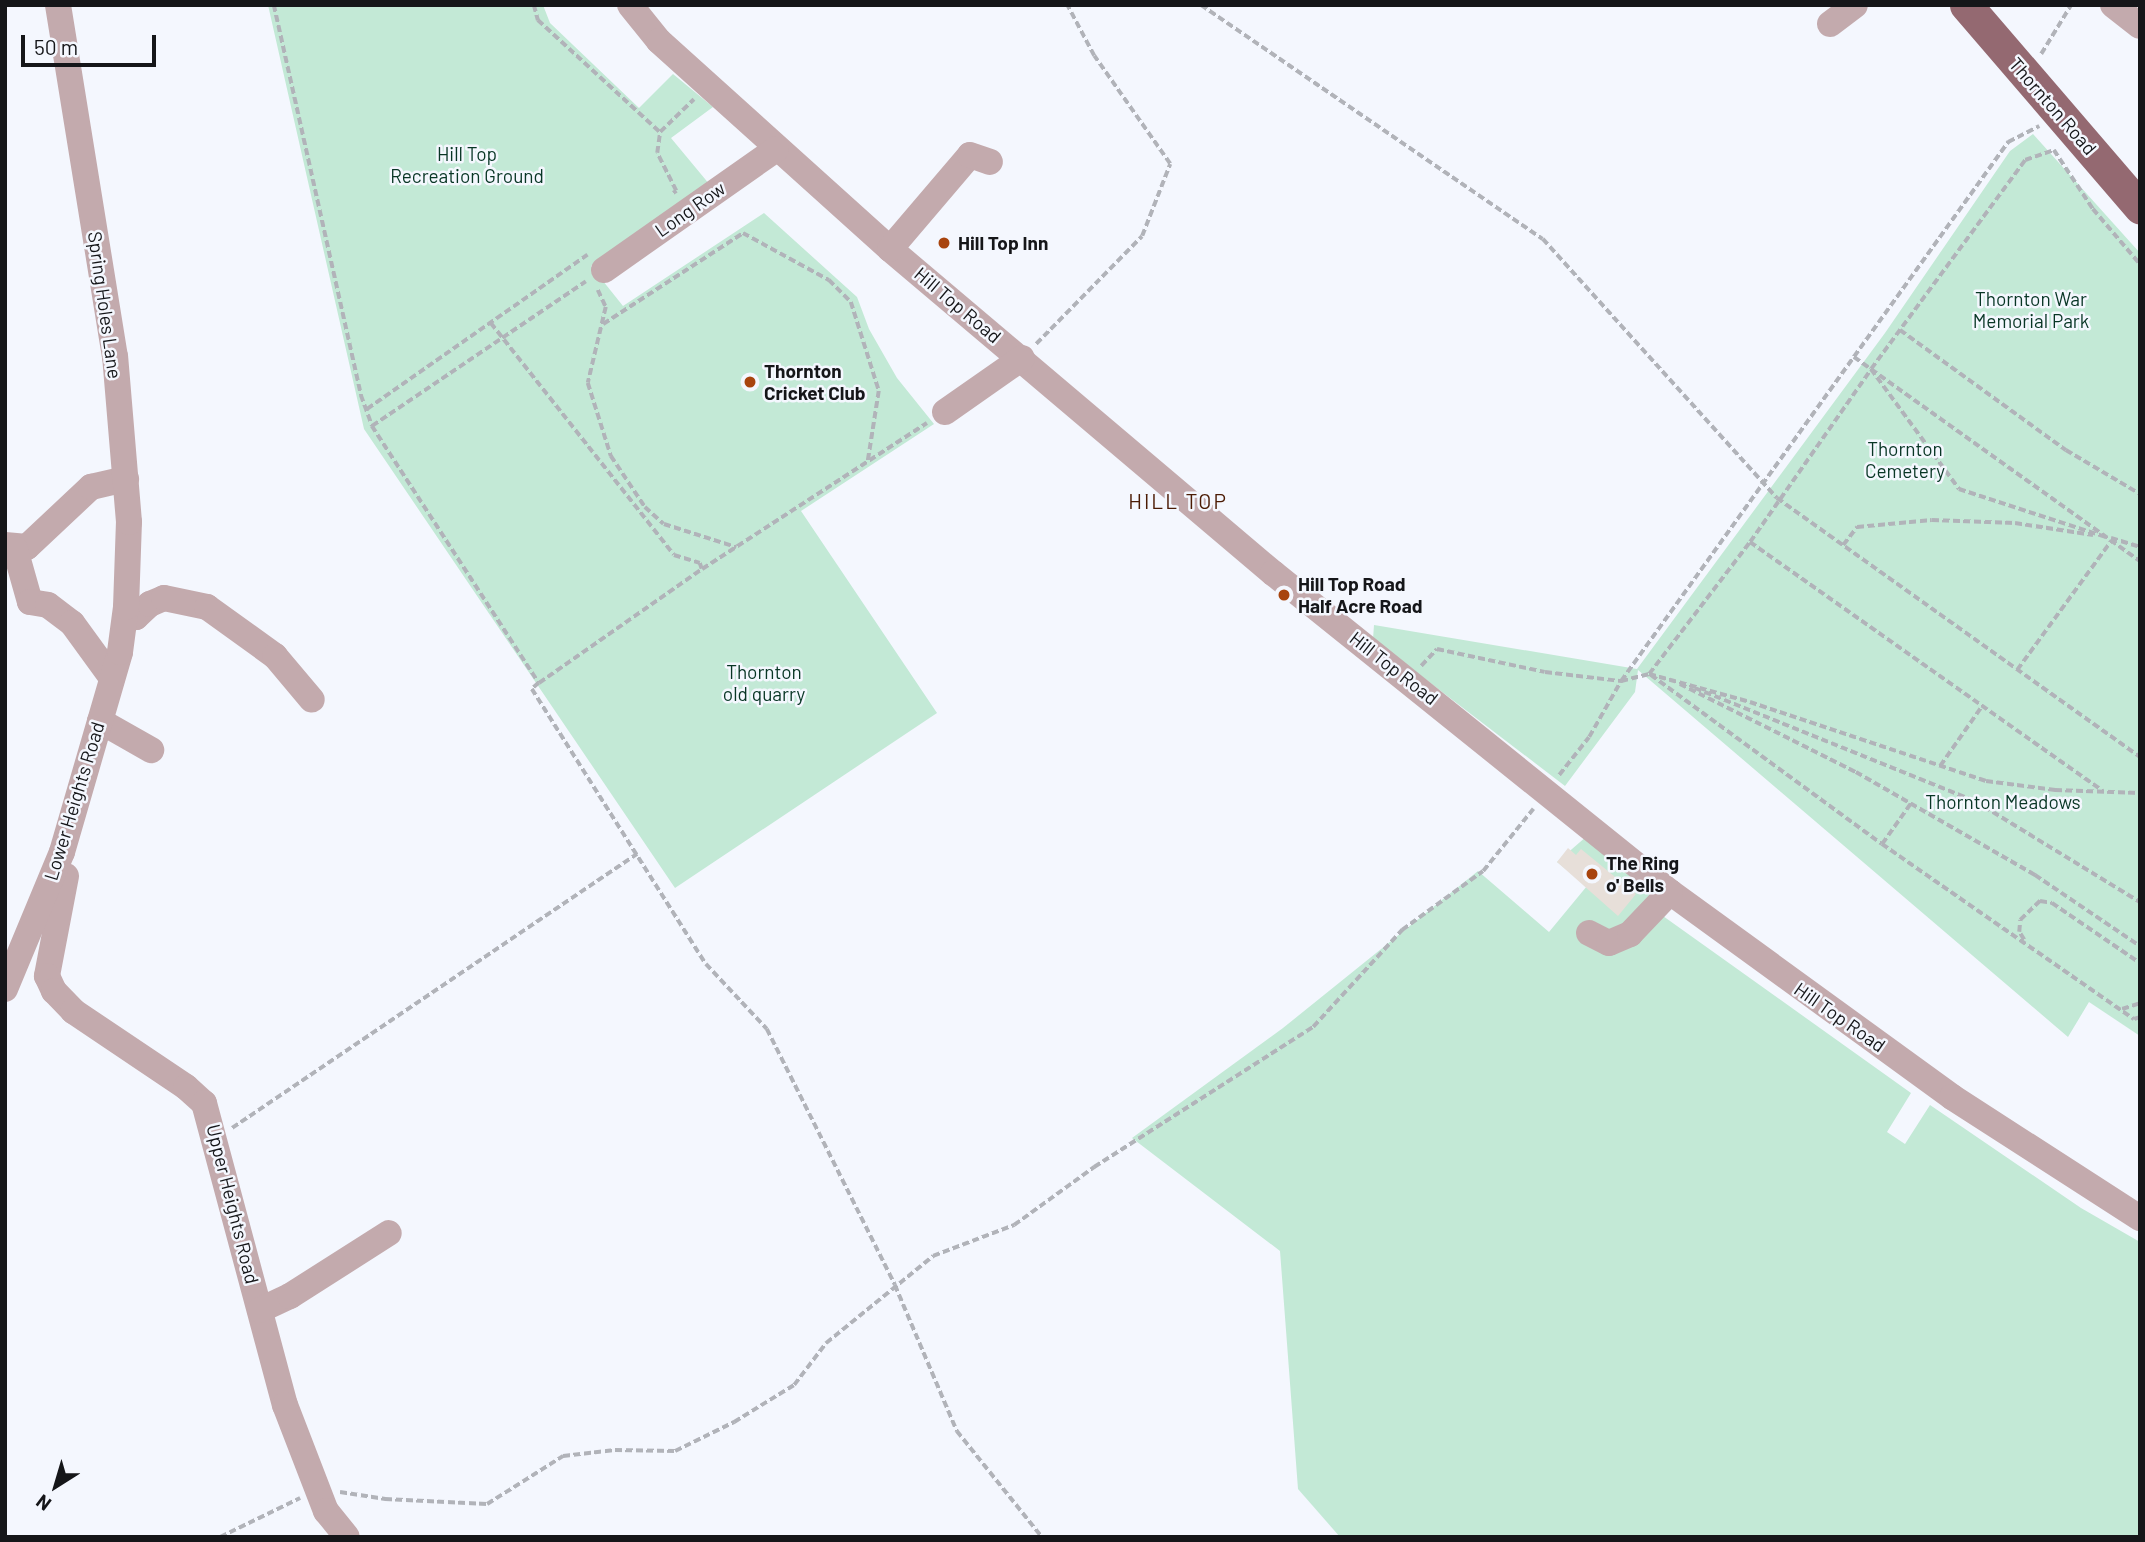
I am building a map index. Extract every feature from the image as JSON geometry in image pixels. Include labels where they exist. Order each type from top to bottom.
[{"type":"main road","name":"Thornton Road","points":[[1966,5],[2140,207]]},
{"type":"street","name":"Spring Holes Lane","points":[[58,5],[115,357],[129,522],[125,613]]},
{"type":"street","name":"Hill Top Road","points":[[630,5],[775,149],[890,249],[1023,358],[1273,573],[1547,790],[1670,892],[1952,1097],[2140,1218]]},
{"type":"street","points":[[1830,24],[1855,5]]},
{"type":"street","points":[[2113,5],[2140,26]]},
{"type":"street","name":"Long Row","points":[[597,261],[775,149]]},
{"type":"street","points":[[890,249],[974,150]]},
{"type":"street","points":[[945,412],[1023,358]]},
{"type":"street","points":[[112,678],[72,623],[48,605],[30,602],[10,547],[27,547],[90,487],[126,479]]},
{"type":"street","points":[[125,613],[136,617],[164,598],[206,607],[275,656],[313,700]]},
{"type":"street","name":"Lower Heights Road","points":[[5,989],[62,852],[112,678],[125,613]]},
{"type":"street","points":[[100,721],[151,750]]},
{"type":"street","name":"Upper Heights Road","points":[[62,852],[69,863],[48,952],[47,976],[54,991],[73,1011],[186,1087],[204,1103],[285,1405],[320,1488],[326,1511],[347,1537]]},
{"type":"street","points":[[1589,933],[1609,943],[1630,934],[1670,892]]},
{"type":"street","points":[[260,1310],[290,1296],[389,1233]]},
{"type":"path","points":[[274,5],[366,410],[372,426],[539,683]]},
{"type":"path","points":[[534,5],[538,20],[660,132]]},
{"type":"path","points":[[1023,358],[1142,236],[1170,164],[1094,56],[1068,5]]},
{"type":"path","points":[[1201,5],[1543,239],[1777,498],[2140,757]]},
{"type":"path","points":[[2026,75],[2071,5]]},
{"type":"path","points":[[665,199],[676,191],[657,153],[660,132],[708,85]]},
{"type":"path","points":[[220,1537],[320,1488],[385,1499],[487,1504],[563,1456],[615,1450],[675,1451],[794,1385],[826,1343],[933,1256],[1014,1225],[1094,1167],[1312,1027],[1402,930],[1483,872],[1589,737],[1621,681],[2008,142],[2060,115]]},
{"type":"path","points":[[1649,674],[1750,542],[1777,498],[2025,160],[2054,150],[2093,209],[2140,264]]},
{"type":"path","points":[[603,324],[743,233],[830,279],[851,302],[879,391],[868,461]]},
{"type":"path","points":[[366,410],[491,323],[597,261]]},
{"type":"path","points":[[372,426],[589,279],[607,299],[588,383],[611,456],[645,507],[664,524],[736,547]]},
{"type":"path","points":[[491,323],[674,555],[700,563],[702,569]]},
{"type":"path","points":[[1900,330],[2066,450],[2140,494]]},
{"type":"path","points":[[1854,357],[2140,561]]},
{"type":"path","points":[[1871,369],[1959,489],[2140,547]]},
{"type":"path","points":[[945,412],[702,569],[532,689],[706,964],[768,1029],[895,1285],[957,1431],[1042,1537]]},
{"type":"path","points":[[1843,545],[1857,527],[1932,520],[2015,523],[2106,537]]},
{"type":"path","points":[[2017,670],[2113,539]]},
{"type":"path","points":[[1750,542],[2105,792]]},
{"type":"path","points":[[1409,680],[1437,649],[1545,672],[1621,681],[1649,674],[1673,679],[1986,781],[2140,793]]},
{"type":"path","points":[[1649,674],[1882,844],[2134,1019],[2140,1017]]},
{"type":"path","points":[[1673,679],[1911,803],[2035,876],[2140,946]]},
{"type":"path","points":[[1673,679],[1975,801],[2140,902]]},
{"type":"path","points":[[1940,766],[1982,706]]},
{"type":"path","points":[[1882,844],[1911,803]]},
{"type":"path","points":[[215,1139],[637,854]]},
{"type":"path","points":[[2028,945],[2019,932],[2020,920],[2040,901],[2052,903],[2140,963]]},
{"type":"path","points":[[2120,1009],[2140,1003]]},
{"type":"green space","points":[[268,5],[543,5],[550,23],[639,108],[673,74],[713,107],[671,138],[710,185],[591,266],[623,306],[764,213],[857,297],[869,329],[897,378],[934,424],[801,511],[937,713],[675,888],[364,429]]},
{"type":"green space","points":[[2033,134],[2140,253],[2140,1036],[2089,1002],[2068,1037],[1638,670],[1635,692],[1565,786],[1373,639],[1374,625],[1637,669],[1885,333],[2010,151]]},
{"type":"green space","points":[[1587,836],[1672,908],[1663,916],[1911,1093],[1887,1132],[1905,1144],[1930,1105],[2081,1208],[2140,1242],[2140,1537],[1340,1537],[1298,1489],[1280,1251],[1132,1138],[1283,1028],[1478,871],[1549,932],[1587,886],[1557,862]]},
{"type":"building","name":"The Ring o' Bells","points":[[1568,848],[1576,855],[1581,849],[1636,894],[1618,916],[1557,862]]},
{"type":"place","name":"Hill Top Inn","points":[[944,243]]},
{"type":"place","name":"Thornton Cricket Club","points":[[750,382]]},
{"type":"place","name":"Hill Top Road Half Acre Road","points":[[1284,595]]},
{"type":"place","name":"The Ring o' Bells","points":[[1592,874]]},
{"type":"district","name":"HILL TOP","points":[[1178,501]]},
{"type":"park label","name":"Hill Top Recreation Ground","points":[[467,165]]},
{"type":"park label","name":"Thornton War Memorial Park","points":[[2031,310]]},
{"type":"park label","name":"Thornton Cemetery","points":[[1905,460]]},
{"type":"park label","name":"Thornton old quarry","points":[[764,683]]},
{"type":"park label","name":"Thornton Meadows","points":[[2003,802]]}]
